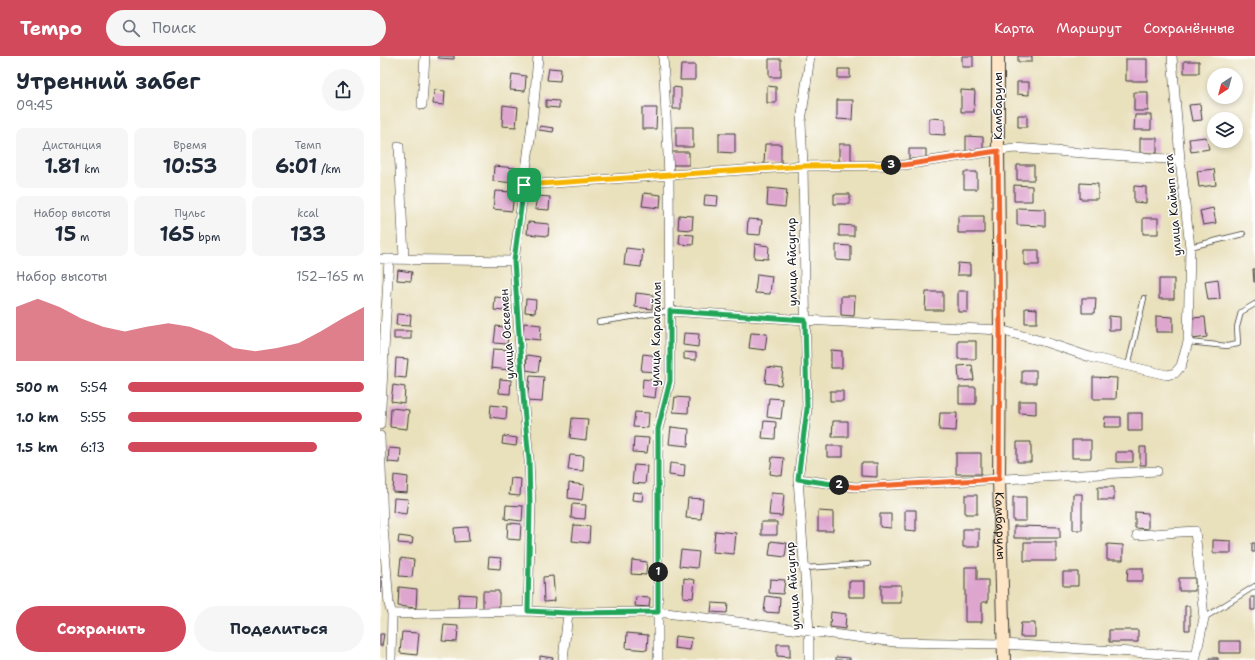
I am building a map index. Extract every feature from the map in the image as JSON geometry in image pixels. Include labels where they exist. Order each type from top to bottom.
[{"type":"street","points":[[422,105],[425,56]]},
{"type":"street","name":"улица Оскемен","points":[[528,611],[530,506],[529,460],[514,261],[533,116],[538,56]]},
{"type":"street","name":"улица Карагайлы","points":[[658,660],[658,429],[670,381],[669,175],[663,56]]},
{"type":"street","name":"улица Айсугир","points":[[809,660],[809,631],[798,479],[807,409],[801,122],[810,56]]},
{"type":"street","name":"Камбарулы","points":[[998,56],[1000,330],[999,479],[1004,660]]},
{"type":"street","name":"улица Кайып ата","points":[[1128,366],[1167,375],[1175,373],[1181,366],[1188,342],[1190,247],[1180,160],[1172,56]]},
{"type":"street","points":[[398,146],[404,259]]},
{"type":"street","points":[[524,185],[803,166],[904,165],[1014,148],[1180,160]]},
{"type":"street","points":[[380,425],[384,259],[514,261]]},
{"type":"street","points":[[670,311],[805,320],[1000,330],[1045,342],[1090,357],[1128,366]]},
{"type":"street","points":[[380,436],[385,604],[392,614],[391,660]]},
{"type":"street","points":[[798,479],[855,487],[1157,471]]},
{"type":"street","points":[[392,614],[528,611],[568,613],[658,612],[895,642],[1003,644],[1196,658],[1204,618],[1195,531],[1137,535]]},
{"type":"street","points":[[563,660],[568,613]]},
{"type":"lane","points":[[1190,247],[1243,234]]},
{"type":"lane","points":[[1128,366],[1144,298]]},
{"type":"lane","points":[[1188,342],[1227,346],[1238,344],[1237,327],[1241,312],[1255,304]]},
{"type":"lane","points":[[599,322],[670,311]]},
{"type":"lane","points":[[805,568],[868,564]]},
{"type":"lane","points":[[1204,618],[1255,586]]},
{"type":"building","points":[[438,56],[454,56],[454,59],[438,58]]},
{"type":"building","points":[[962,56],[973,56],[973,67],[962,67]]},
{"type":"building","points":[[1018,56],[1032,56],[1032,62],[1018,62]]},
{"type":"building","points":[[769,59],[781,59],[781,77],[769,77]]},
{"type":"building","points":[[1126,59],[1147,59],[1147,81],[1126,81]]},
{"type":"building","points":[[1184,61],[1199,61],[1199,73],[1184,73]]},
{"type":"building","points":[[681,65],[695,65],[695,80],[680,80]]},
{"type":"building","points":[[549,68],[561,69],[560,81],[547,80]]},
{"type":"building","points":[[838,69],[850,69],[850,78],[838,78]]},
{"type":"building","points":[[512,74],[526,76],[525,91],[510,90]]},
{"type":"building","points":[[1017,82],[1029,82],[1029,95],[1017,94]]},
{"type":"building","points":[[767,86],[776,87],[776,103],[767,103]]},
{"type":"building","points":[[673,87],[681,88],[681,109],[673,109]]},
{"type":"building","points":[[434,90],[445,91],[444,105],[433,104]]},
{"type":"building","points":[[961,90],[975,91],[974,112],[961,112]]},
{"type":"building","points":[[1134,92],[1148,92],[1148,111],[1134,111]]},
{"type":"building","points":[[546,100],[559,101],[559,108],[546,107]]},
{"type":"building","points":[[837,100],[853,100],[852,120],[837,119]]},
{"type":"building","points":[[1200,104],[1202,120],[1192,121],[1189,105]]},
{"type":"building","points":[[503,105],[518,107],[516,127],[502,126]]},
{"type":"building","points":[[642,108],[657,108],[656,129],[642,129]]},
{"type":"building","points":[[1018,115],[1027,115],[1027,127],[1018,127]]},
{"type":"building","points":[[1135,115],[1151,115],[1151,130],[1134,130]]},
{"type":"building","points":[[929,118],[945,119],[945,135],[929,134]]},
{"type":"building","points":[[540,126],[554,128],[553,132],[539,130]]},
{"type":"building","points":[[676,127],[693,127],[693,147],[676,147]]},
{"type":"building","points":[[719,133],[735,133],[735,153],[719,152]]},
{"type":"building","points":[[966,136],[983,137],[983,152],[966,152]]},
{"type":"building","points":[[1206,137],[1207,148],[1209,149],[1191,152],[1189,139]]},
{"type":"building","points":[[1140,138],[1157,138],[1157,153],[1140,153]]},
{"type":"building","points":[[765,144],[781,144],[781,164],[764,164]]},
{"type":"building","points":[[839,144],[851,144],[851,163],[839,163]]},
{"type":"building","points":[[909,149],[926,149],[926,159],[909,159]]},
{"type":"building","points":[[672,152],[689,152],[689,165],[672,165]]},
{"type":"building","points":[[1017,165],[1034,165],[1034,180],[1017,180]]},
{"type":"building","points":[[494,166],[516,168],[515,183],[493,181]]},
{"type":"building","points":[[1214,169],[1216,185],[1199,187],[1197,171]]},
{"type":"building","points":[[964,172],[977,172],[977,189],[964,189]]},
{"type":"building","points":[[1080,183],[1098,184],[1098,199],[1080,199]]},
{"type":"building","points":[[1014,185],[1032,186],[1032,201],[1014,201]]},
{"type":"building","points":[[1134,186],[1146,187],[1146,203],[1134,202]]},
{"type":"building","points":[[768,188],[787,190],[785,207],[767,205]]},
{"type":"building","points":[[495,191],[514,192],[512,211],[493,209]]},
{"type":"building","points":[[644,193],[661,195],[660,208],[642,206]]},
{"type":"building","points":[[834,194],[850,194],[850,204],[834,204]]},
{"type":"building","points":[[705,195],[718,196],[717,206],[704,205]]},
{"type":"building","points":[[537,196],[550,197],[549,210],[535,209]]},
{"type":"building","points":[[1017,208],[1045,209],[1045,226],[1017,225]]},
{"type":"building","points":[[1213,208],[1216,223],[1203,225],[1200,211]]},
{"type":"building","points":[[679,215],[693,216],[692,230],[678,229]]},
{"type":"building","points":[[958,216],[984,216],[984,233],[958,233]]},
{"type":"building","points":[[1143,218],[1158,218],[1158,234],[1143,234]]},
{"type":"building","points":[[748,219],[762,220],[760,235],[747,234]]},
{"type":"building","points":[[528,222],[549,224],[548,236],[527,234]]},
{"type":"building","points":[[839,225],[854,226],[854,236],[839,236]]},
{"type":"building","points":[[680,234],[694,235],[693,245],[679,244]]},
{"type":"building","points":[[755,244],[769,246],[768,259],[754,258]]},
{"type":"building","points":[[836,245],[851,246],[851,261],[836,260]]},
{"type":"building","points":[[626,248],[643,250],[641,267],[624,265]]},
{"type":"building","points":[[1024,250],[1039,250],[1039,265],[1024,265]]},
{"type":"building","points":[[958,263],[970,264],[970,275],[957,275]]},
{"type":"building","points":[[1253,269],[1255,269],[1255,282],[1254,282]]},
{"type":"building","points":[[398,270],[412,272],[411,281],[397,280]]},
{"type":"building","points":[[757,274],[772,276],[770,294],[755,293]]},
{"type":"building","points":[[1159,279],[1174,279],[1174,299],[1159,299]]},
{"type":"building","points":[[1218,279],[1220,299],[1208,300],[1205,281]]},
{"type":"building","points":[[958,291],[968,291],[968,312],[958,312]]},
{"type":"building","points":[[926,292],[943,292],[943,310],[925,310]]},
{"type":"building","points":[[636,293],[653,295],[652,309],[635,307]]},
{"type":"building","points":[[841,296],[855,296],[854,316],[841,315]]},
{"type":"building","points":[[495,297],[505,298],[504,311],[494,310]]},
{"type":"building","points":[[1082,298],[1096,298],[1095,313],[1082,313]]},
{"type":"building","points":[[526,299],[536,300],[535,313],[525,312]]},
{"type":"building","points":[[1025,308],[1037,309],[1037,323],[1025,323]]},
{"type":"building","points":[[397,314],[411,315],[410,326],[396,325]]},
{"type":"building","points":[[1109,316],[1120,317],[1120,330],[1109,330]]},
{"type":"building","points":[[1156,316],[1173,317],[1173,332],[1156,332]]},
{"type":"building","points":[[1205,317],[1207,337],[1193,339],[1191,318]]},
{"type":"building","points":[[524,323],[541,325],[540,340],[523,338]]},
{"type":"building","points":[[496,326],[509,328],[507,344],[494,343]]},
{"type":"building","points":[[394,331],[411,331],[411,339],[394,339]]},
{"type":"building","points":[[684,333],[699,334],[698,347],[683,345]]},
{"type":"building","points":[[751,333],[767,334],[765,350],[749,348]]},
{"type":"building","points":[[958,341],[976,341],[976,359],[958,359]]},
{"type":"building","points":[[493,349],[511,350],[509,370],[491,368]]},
{"type":"building","points":[[831,350],[842,351],[842,368],[831,368]]},
{"type":"building","points":[[684,352],[696,353],[696,360],[684,359]]},
{"type":"building","points":[[643,354],[659,356],[658,372],[641,371]]},
{"type":"building","points":[[527,355],[540,357],[538,372],[526,370]]},
{"type":"building","points":[[396,358],[408,359],[406,378],[395,377]]},
{"type":"building","points":[[972,365],[974,380],[959,381],[958,366]]},
{"type":"building","points":[[767,367],[783,369],[781,385],[765,383]]},
{"type":"building","points":[[1022,370],[1036,370],[1036,383],[1022,383]]},
{"type":"building","points":[[530,376],[544,377],[542,402],[527,401]]},
{"type":"building","points":[[1093,377],[1117,378],[1116,399],[1093,399]]},
{"type":"building","points":[[500,379],[511,380],[510,394],[499,393]]},
{"type":"building","points":[[643,379],[657,381],[655,398],[642,396]]},
{"type":"building","points":[[393,385],[405,387],[404,403],[391,401]]},
{"type":"building","points":[[959,387],[976,387],[976,404],[959,404]]},
{"type":"building","points":[[830,391],[843,391],[843,401],[830,401]]},
{"type":"building","points":[[675,397],[689,398],[688,413],[673,412]]},
{"type":"building","points":[[769,398],[783,399],[781,419],[767,417]]},
{"type":"building","points":[[1019,401],[1036,401],[1036,414],[1019,413]]},
{"type":"building","points":[[491,405],[507,407],[506,419],[490,417]]},
{"type":"building","points":[[391,408],[409,410],[407,429],[390,427]]},
{"type":"building","points":[[635,412],[649,413],[648,428],[633,427]]},
{"type":"building","points":[[940,413],[957,413],[956,431],[939,430]]},
{"type":"building","points":[[1128,413],[1142,413],[1142,431],[1128,431]]},
{"type":"building","points":[[1105,417],[1121,417],[1121,427],[1104,427]]},
{"type":"building","points":[[572,418],[588,419],[586,440],[570,438]]},
{"type":"building","points":[[764,421],[776,422],[775,439],[762,438]]},
{"type":"building","points":[[833,421],[848,421],[848,437],[832,437]]},
{"type":"building","points":[[671,427],[689,429],[688,446],[669,444]]},
{"type":"building","points":[[503,436],[517,438],[516,446],[502,444]]},
{"type":"building","points":[[634,437],[649,438],[647,453],[633,452]]},
{"type":"building","points":[[1072,440],[1091,440],[1091,458],[1072,458]]},
{"type":"building","points":[[1017,442],[1031,442],[1031,462],[1017,462]]},
{"type":"building","points":[[827,446],[843,446],[843,457],[827,457]]},
{"type":"building","points":[[1140,447],[1146,447],[1146,465],[1140,465]]},
{"type":"building","points":[[389,448],[401,449],[400,463],[388,462]]},
{"type":"building","points":[[1116,452],[1133,452],[1133,462],[1116,462]]},
{"type":"building","points":[[956,453],[981,453],[981,474],[956,474]]},
{"type":"building","points":[[570,455],[584,456],[583,471],[568,470]]},
{"type":"building","points":[[772,457],[784,458],[782,476],[770,474]]},
{"type":"building","points":[[670,463],[685,465],[684,477],[669,475]]},
{"type":"building","points":[[861,463],[877,463],[877,477],[861,476]]},
{"type":"building","points":[[634,465],[647,466],[645,484],[632,483]]},
{"type":"building","points":[[394,475],[408,477],[407,493],[393,492]]},
{"type":"building","points":[[511,478],[521,479],[520,496],[509,495]]},
{"type":"building","points":[[569,483],[584,485],[582,500],[568,498]]},
{"type":"building","points":[[1098,487],[1114,487],[1114,500],[1098,500]]},
{"type":"building","points":[[633,492],[643,493],[642,501],[632,500]]},
{"type":"building","points":[[771,493],[784,494],[782,516],[769,515]]},
{"type":"building","points":[[1073,494],[1082,494],[1082,530],[1073,530]]},
{"type":"building","points":[[965,495],[977,495],[977,514],[965,514]]},
{"type":"building","points":[[1013,497],[1026,497],[1026,521],[1013,521]]},
{"type":"building","points":[[394,498],[408,499],[406,514],[393,512]]},
{"type":"building","points":[[688,498],[703,499],[701,519],[686,518]]},
{"type":"building","points":[[572,504],[586,505],[585,519],[571,518]]},
{"type":"building","points":[[506,505],[523,506],[522,521],[505,519]]},
{"type":"building","points":[[905,510],[916,510],[916,531],[905,530]]},
{"type":"building","points":[[818,511],[833,512],[833,531],[818,531]]},
{"type":"building","points":[[1135,512],[1148,513],[1148,529],[1135,528]]},
{"type":"building","points":[[880,514],[891,514],[891,528],[880,527]]},
{"type":"building","points":[[761,522],[777,522],[777,535],[761,535]]},
{"type":"building","points":[[508,523],[521,524],[520,540],[507,539]]},
{"type":"building","points":[[574,525],[590,526],[589,543],[572,541]]},
{"type":"building","points":[[1014,526],[1060,527],[1060,538],[1014,538]]},
{"type":"building","points":[[468,527],[469,541],[455,542],[454,528]]},
{"type":"building","points":[[963,529],[979,529],[979,547],[963,547]]},
{"type":"building","points":[[715,531],[736,533],[734,554],[713,552]]},
{"type":"building","points":[[399,536],[413,538],[412,544],[398,543]]},
{"type":"building","points":[[1213,540],[1231,541],[1231,553],[1213,553]]},
{"type":"building","points":[[771,541],[787,543],[785,557],[769,555]]},
{"type":"building","points":[[1024,542],[1056,542],[1056,561],[1024,561]]},
{"type":"building","points":[[1252,543],[1255,543],[1255,552],[1252,552]]},
{"type":"building","points":[[1107,544],[1123,545],[1123,560],[1107,560]]},
{"type":"building","points":[[681,550],[699,552],[697,568],[679,566]]},
{"type":"building","points":[[489,557],[501,558],[500,569],[488,568]]},
{"type":"building","points":[[401,558],[414,560],[412,577],[399,576]]},
{"type":"building","points":[[632,560],[647,562],[646,575],[631,574]]},
{"type":"building","points":[[965,567],[977,567],[977,580],[988,580],[988,602],[982,602],[982,622],[965,622]]},
{"type":"building","points":[[1128,568],[1143,568],[1143,581],[1127,581]]},
{"type":"building","points":[[1063,572],[1078,572],[1078,586],[1063,586]]},
{"type":"building","points":[[553,576],[555,601],[544,602],[543,577]]},
{"type":"building","points":[[380,577],[383,577],[381,593],[380,592]]},
{"type":"building","points":[[684,578],[695,580],[693,598],[683,597]]},
{"type":"building","points":[[1179,578],[1195,578],[1195,591],[1179,591]]},
{"type":"building","points":[[770,579],[785,580],[783,594],[769,593]]},
{"type":"building","points":[[849,581],[865,581],[865,597],[849,597]]},
{"type":"building","points":[[881,585],[901,585],[901,603],[881,603]]},
{"type":"building","points":[[399,587],[417,589],[416,608],[398,606]]},
{"type":"building","points":[[483,591],[499,591],[499,609],[483,609]]},
{"type":"building","points":[[459,594],[476,595],[475,610],[458,609]]},
{"type":"building","points":[[766,596],[780,598],[779,613],[764,612]]},
{"type":"building","points":[[636,597],[650,598],[649,607],[635,606]]},
{"type":"building","points":[[1251,597],[1255,597],[1255,610],[1251,610]]},
{"type":"building","points":[[712,603],[728,604],[727,613],[711,612]]},
{"type":"building","points":[[1185,606],[1190,606],[1190,630],[1185,630]]},
{"type":"building","points":[[831,612],[846,614],[845,629],[830,627]]},
{"type":"building","points":[[1021,623],[1035,623],[1035,637],[1020,637]]},
{"type":"building","points":[[444,625],[458,626],[457,642],[442,641]]},
{"type":"building","points":[[1109,630],[1138,630],[1138,642],[1109,642]]},
{"type":"building","points":[[402,632],[419,633],[417,655],[400,653]]},
{"type":"building","points":[[627,633],[648,635],[647,650],[626,648]]},
{"type":"building","points":[[380,634],[384,634],[382,646],[380,646]]},
{"type":"building","points":[[675,636],[692,638],[690,650],[674,648]]},
{"type":"building","points":[[1219,641],[1240,641],[1240,653],[1219,653]]},
{"type":"building","points":[[777,644],[790,644],[790,657],[777,656]]},
{"type":"building","points":[[540,656],[553,658],[552,660],[540,660]]},
{"type":"building","points":[[836,657],[850,658],[850,660],[836,660]]},
{"type":"building","points":[[1209,658],[1218,658],[1218,660],[1209,660]]},
{"type":"route","points":[[998,151],[1000,330],[999,479],[855,487],[798,479],[807,409],[805,320],[670,311],[670,381],[658,429],[658,612],[568,613],[528,611],[530,506],[529,460],[514,261],[524,185],[803,166],[904,165],[998,151]]}]
